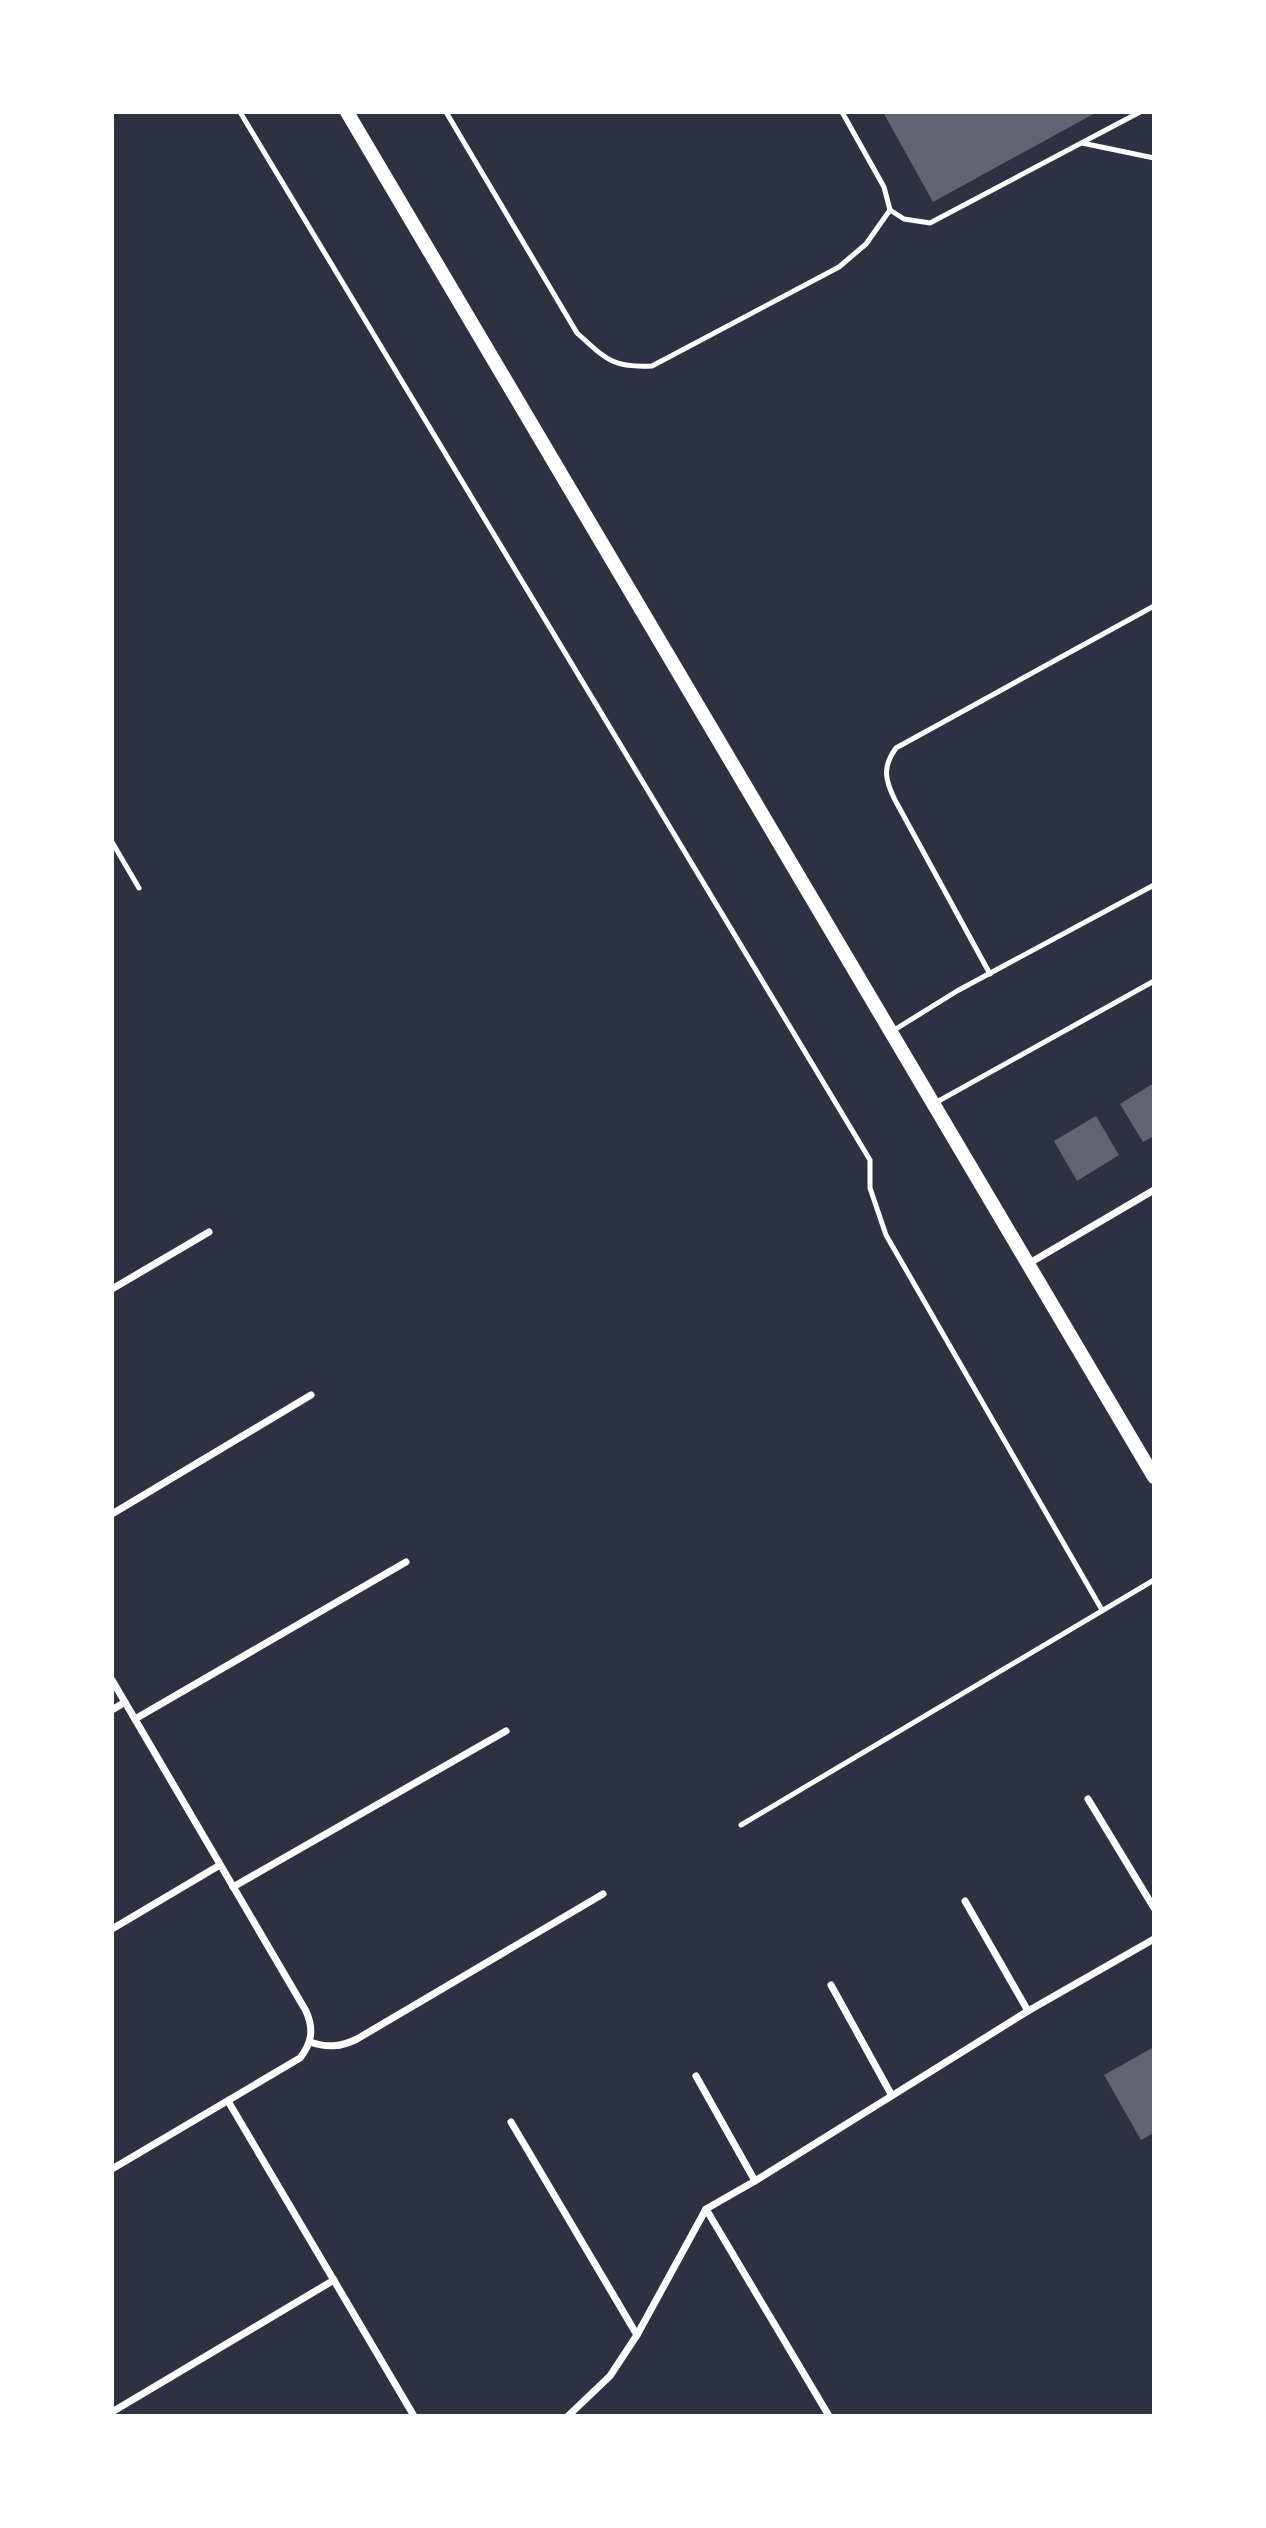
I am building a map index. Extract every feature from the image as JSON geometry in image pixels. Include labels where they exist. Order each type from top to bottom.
[{"type":"main road","points":[[347,112],[935,1102],[1154,1477]]},
{"type":"street","points":[[1028,1264],[1154,1190]]},
{"type":"street","points":[[112,1289],[209,1232]]},
{"type":"street","points":[[112,1514],[311,1395]]},
{"type":"street","points":[[135,1719],[406,1562]]},
{"type":"street","points":[[112,1680],[306,2011],[312,2031],[310,2042],[300,2058],[112,2169]]},
{"type":"street","points":[[112,1710],[125,1702]]},
{"type":"street","points":[[233,1886],[506,1731]]},
{"type":"street","points":[[1088,1799],[1154,1908]]},
{"type":"street","points":[[112,1929],[220,1865]]},
{"type":"street","points":[[310,2042],[337,2047],[357,2039],[603,1894]]},
{"type":"street","points":[[965,1901],[1028,2011]]},
{"type":"street","points":[[568,2416],[610,2376],[637,2334],[706,2209],[1028,2011],[1154,1939]]},
{"type":"street","points":[[831,1985],[891,2094]]},
{"type":"street","points":[[696,2076],[755,2181]]},
{"type":"street","points":[[228,2101],[414,2416]]},
{"type":"street","points":[[511,2122],[637,2334]]},
{"type":"street","points":[[706,2209],[829,2416]]},
{"type":"street","points":[[112,2412],[334,2280]]},
{"type":"lane","points":[[240,112],[870,1160],[870,1188],[886,1235],[1102,1610]]},
{"type":"lane","points":[[446,112],[577,333],[605,359],[626,367],[652,366],[839,267],[866,244],[890,210]]},
{"type":"lane","points":[[842,112],[884,187],[890,210],[904,219],[930,223],[1140,112]]},
{"type":"lane","points":[[1081,143],[1154,158]]},
{"type":"lane","points":[[989,974],[895,800],[886,780],[887,761],[896,748],[1154,606]]},
{"type":"lane","points":[[112,842],[139,888]]},
{"type":"lane","points":[[891,1032],[989,974],[1154,885]]},
{"type":"lane","points":[[935,1102],[1154,981]]},
{"type":"lane","points":[[741,1825],[1154,1580]]},
{"type":"building","points":[[883,112],[1097,112],[933,202]]},
{"type":"building","points":[[1154,1083],[1154,1136],[1143,1142],[1120,1104]]},
{"type":"building","points":[[1096,1116],[1119,1155],[1077,1181],[1054,1141]]},
{"type":"building","points":[[1154,2047],[1154,2133],[1141,2140],[1104,2075]]}]
